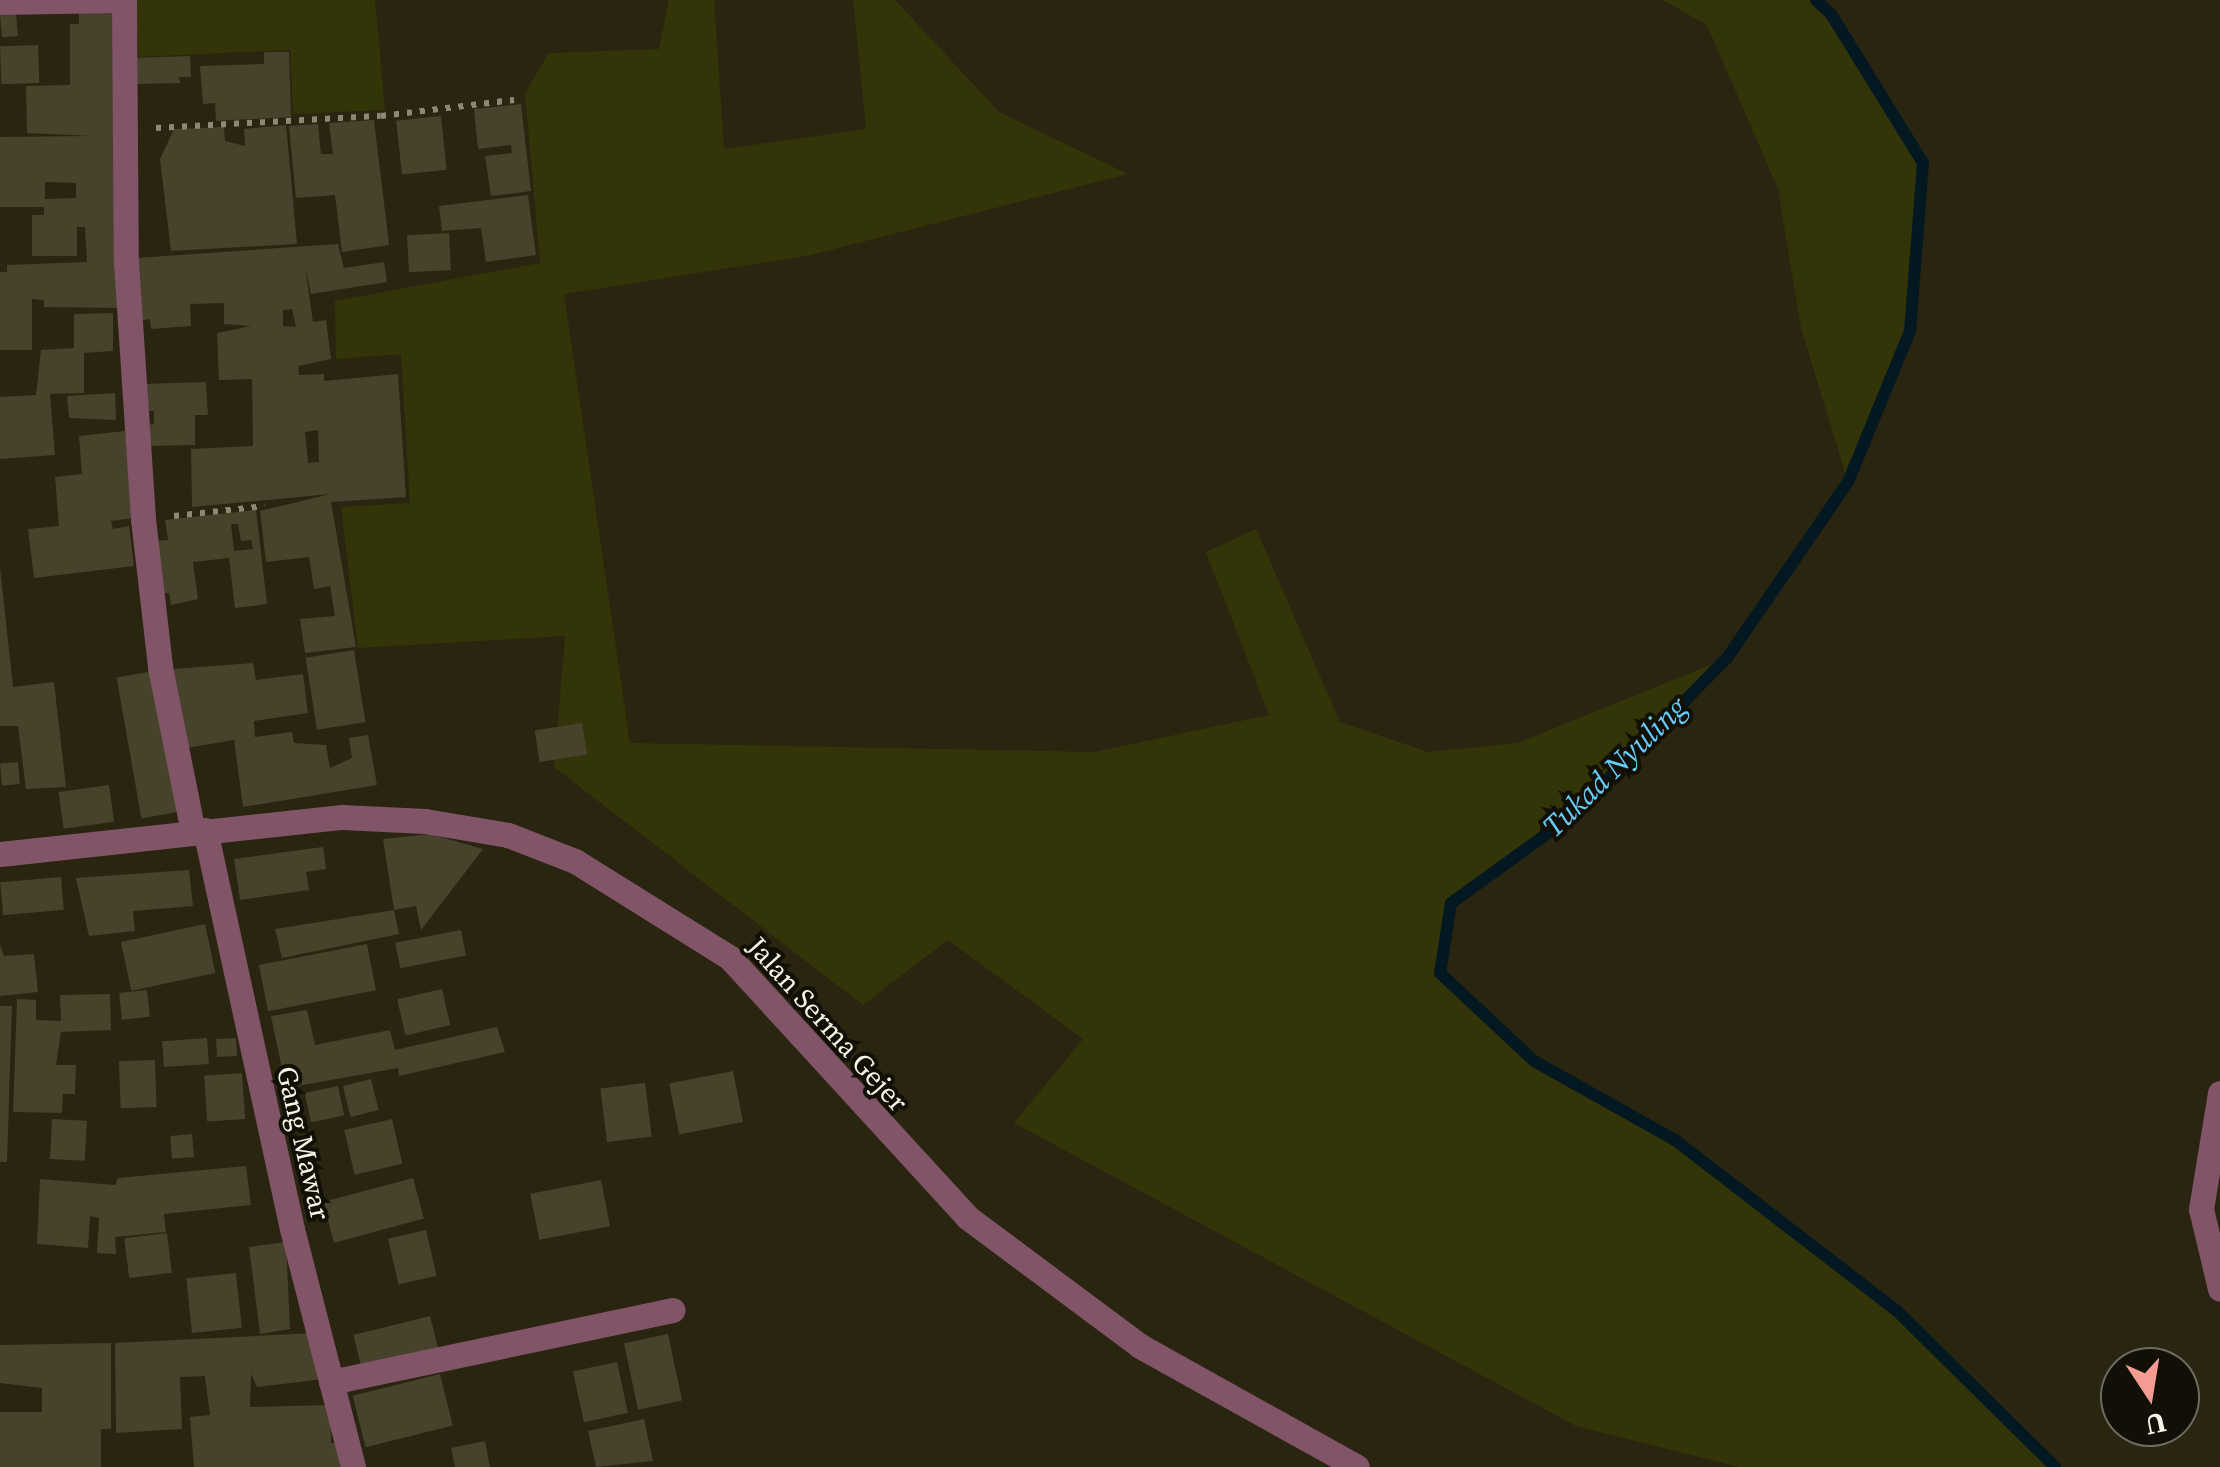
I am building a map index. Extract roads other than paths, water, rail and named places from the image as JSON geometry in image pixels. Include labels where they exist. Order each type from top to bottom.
[{"type":"street","points":[[0,2],[114,0]]},
{"type":"street","name":"Gang Mawar","points":[[124,0],[124,130],[143,519],[160,666],[352,1467]]},
{"type":"street","name":"Jalan Serma Gejer","points":[[0,854],[342,818],[424,821],[508,835],[649,902],[730,958],[967,1217],[1140,1346],[1358,1467]]},
{"type":"street","points":[[2220,1092],[2201,1209],[2220,1289]]},
{"type":"street","points":[[331,1382],[672,1310]]},
{"type":"waterway","name":"Tukad Nyuling","points":[[1816,0],[1831,14],[1923,163],[1910,331],[1848,482],[1727,658],[1569,818],[1451,903],[1440,973],[1534,1061],[1675,1140],[1896,1310],[2055,1467]]}]
